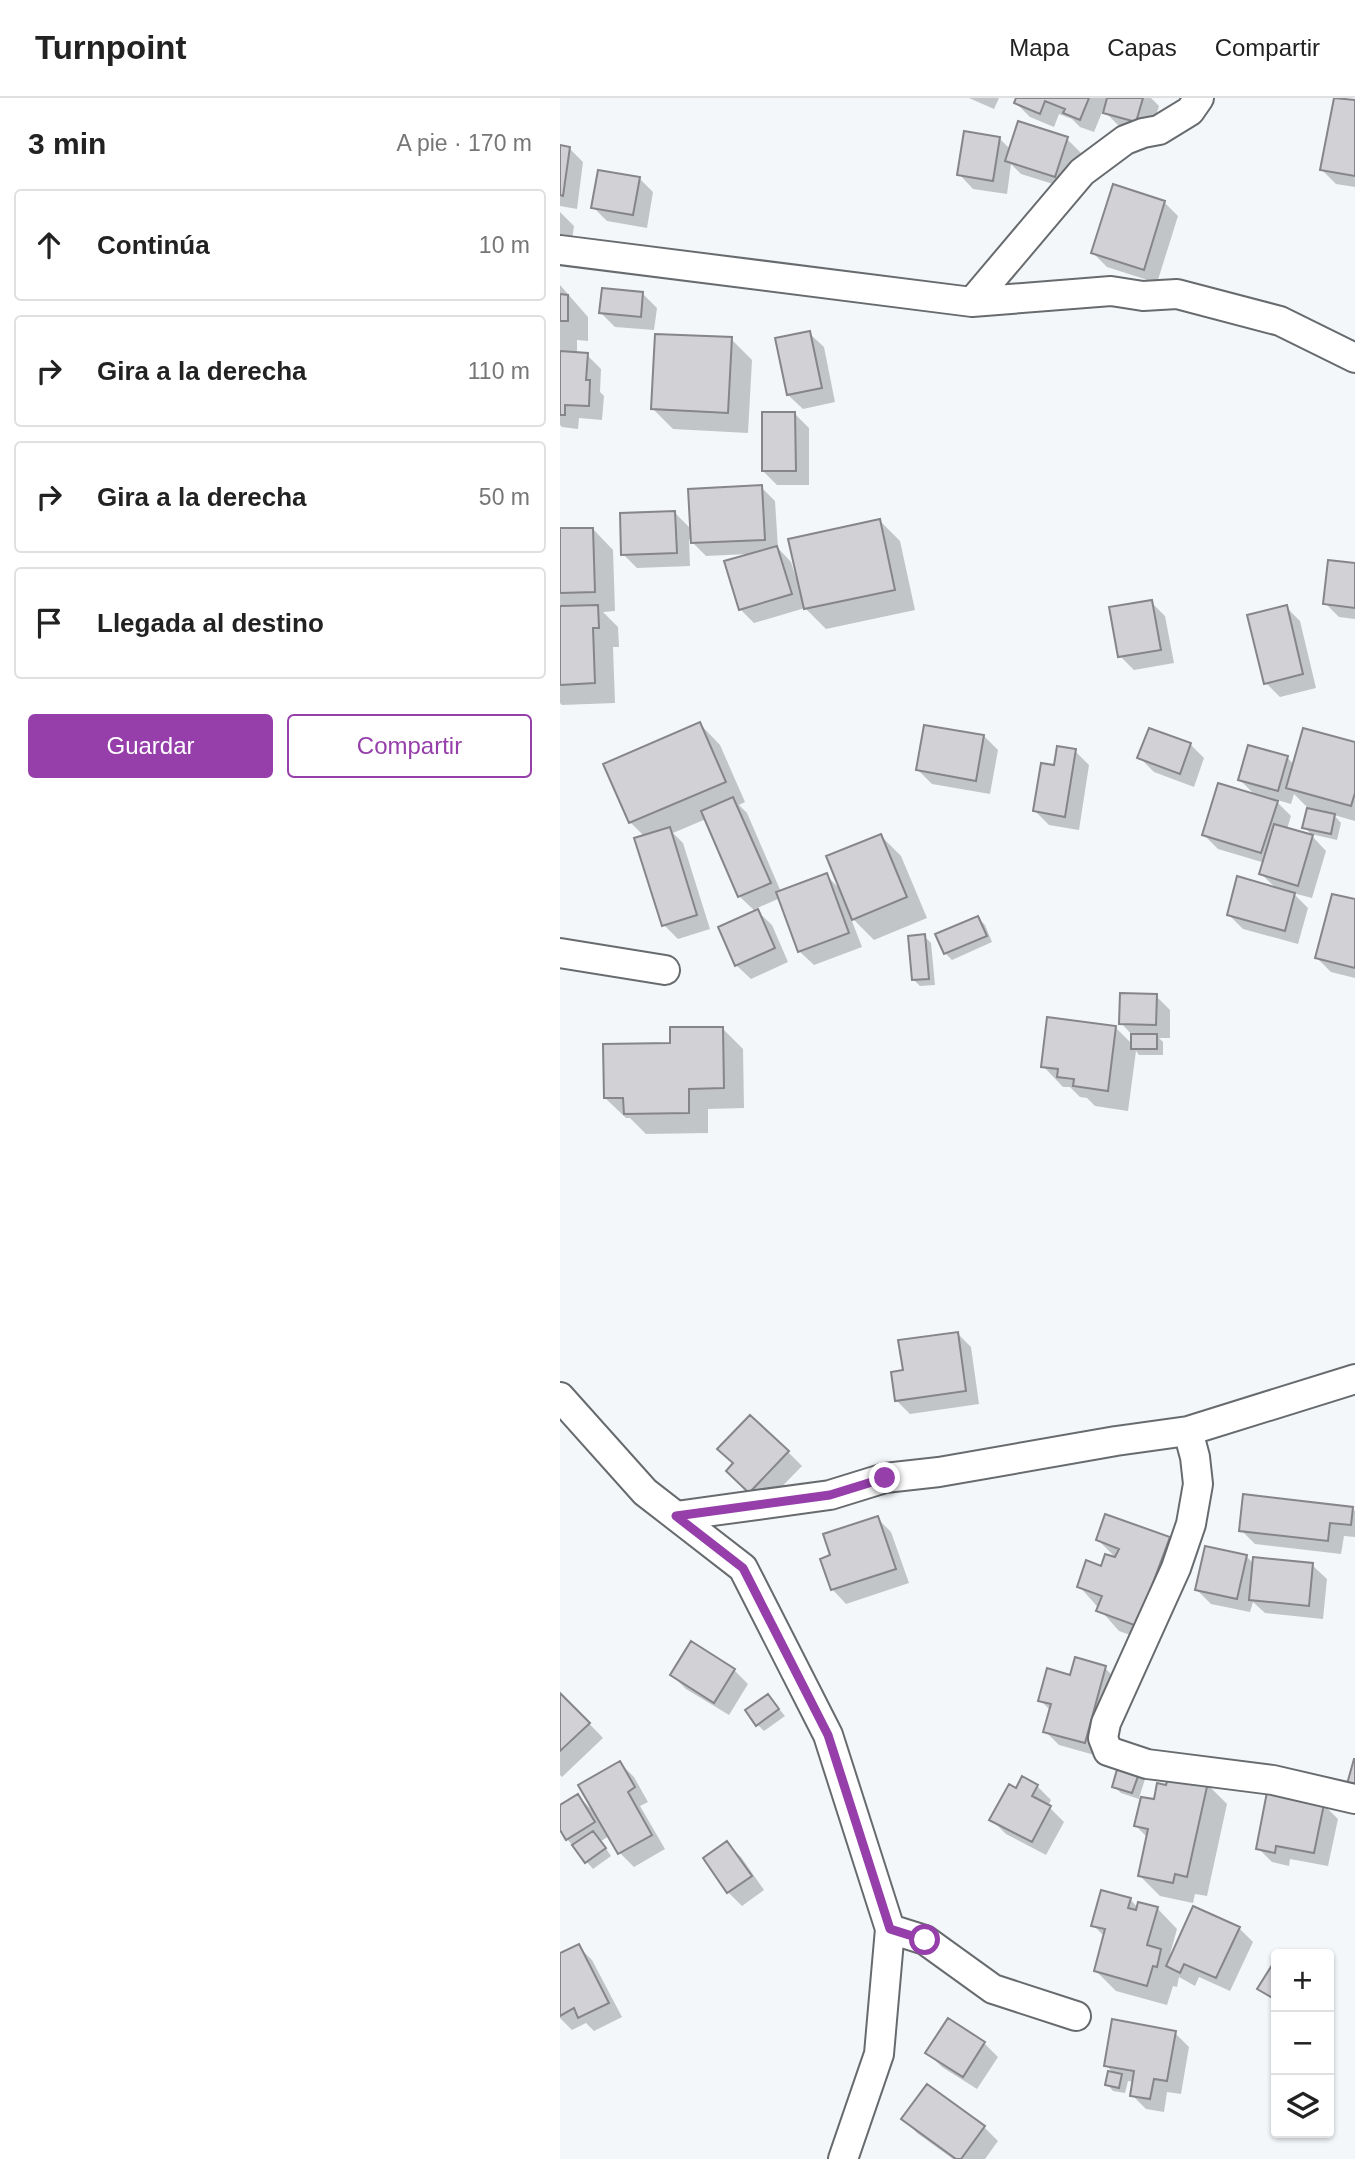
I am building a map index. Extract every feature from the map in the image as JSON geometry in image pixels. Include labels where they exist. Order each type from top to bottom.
[{"type":"street","points":[[972,302],[1082,172],[1125,139],[1169,125],[1190,111],[1199,98]]},
{"type":"street","points":[[560,250],[972,302],[1111,291],[1143,296],[1177,294],[1280,321],[1355,358]]},
{"type":"street","points":[[560,953],[665,970]]},
{"type":"street","points":[[676,1516],[830,1495],[885,1478],[939,1472],[1188,1431],[1355,1379]]},
{"type":"street","points":[[560,1397],[645,1492],[743,1568],[828,1735],[890,1929],[879,2053],[843,2159]]},
{"type":"street","points":[[1188,1431],[1198,1484],[1191,1524],[1176,1568],[1106,1723],[1103,1738],[1108,1751],[1147,1764],[1273,1780],[1355,1799]]},
{"type":"street","points":[[890,1929],[925,1940],[993,1989],[1076,2017]]},
{"type":"building","points":[[1016,98],[1089,98],[1080,120],[1063,113],[1065,109],[1045,101],[1040,114],[1014,103]]},
{"type":"building","points":[[1107,98],[1143,98],[1136,122],[1103,113]]},
{"type":"building","points":[[1334,98],[1355,100],[1355,176],[1320,170]]},
{"type":"building","points":[[1018,121],[1068,137],[1055,177],[1005,161]]},
{"type":"building","points":[[964,131],[1000,137],[993,181],[957,175]]},
{"type":"building","points":[[560,145],[570,147],[563,196],[560,195]]},
{"type":"building","points":[[598,170],[640,177],[633,215],[591,208]]},
{"type":"building","points":[[1113,184],[1165,201],[1144,270],[1091,253]]},
{"type":"building","points":[[602,288],[643,292],[641,317],[599,313]]},
{"type":"building","points":[[560,294],[568,295],[568,321],[560,321]]},
{"type":"building","points":[[810,331],[822,388],[787,395],[775,338]]},
{"type":"building","points":[[655,334],[732,337],[728,413],[651,409]]},
{"type":"building","points":[[560,351],[588,353],[586,380],[590,380],[589,406],[565,405],[565,415],[560,415]]},
{"type":"building","points":[[762,412],[795,412],[796,471],[762,471]]},
{"type":"building","points":[[762,485],[765,540],[691,543],[688,489]]},
{"type":"building","points":[[675,511],[677,553],[621,555],[620,513]]},
{"type":"building","points":[[880,519],[895,590],[804,609],[788,539]]},
{"type":"building","points":[[560,528],[593,528],[595,592],[560,593]]},
{"type":"building","points":[[777,546],[792,594],[739,610],[724,561]]},
{"type":"building","points":[[1328,560],[1355,563],[1355,608],[1323,604]]},
{"type":"building","points":[[1152,600],[1161,650],[1118,657],[1109,607]]},
{"type":"building","points":[[598,605],[599,628],[593,628],[595,683],[560,685],[560,606]]},
{"type":"building","points":[[1287,605],[1303,674],[1264,684],[1247,615]]},
{"type":"building","points":[[700,722],[726,782],[629,823],[603,764]]},
{"type":"building","points":[[924,725],[984,735],[976,781],[916,770]]},
{"type":"building","points":[[1149,728],[1191,743],[1180,774],[1137,758]]},
{"type":"building","points":[[1303,728],[1355,742],[1355,793],[1351,806],[1286,788]]},
{"type":"building","points":[[1248,745],[1288,756],[1278,791],[1238,780]]},
{"type":"building","points":[[1057,746],[1076,749],[1065,817],[1033,811],[1041,763],[1054,765]]},
{"type":"building","points":[[1218,783],[1278,801],[1261,853],[1202,835]]},
{"type":"building","points":[[733,797],[771,883],[738,897],[701,811]]},
{"type":"building","points":[[1307,808],[1335,814],[1331,834],[1302,828]]},
{"type":"building","points":[[1274,824],[1313,835],[1298,886],[1259,874]]},
{"type":"building","points":[[670,827],[697,915],[662,926],[634,838]]},
{"type":"building","points":[[881,834],[907,897],[852,920],[826,856]]},
{"type":"building","points":[[827,873],[849,933],[798,952],[776,892]]},
{"type":"building","points":[[1237,876],[1295,893],[1285,931],[1227,915]]},
{"type":"building","points":[[1332,894],[1355,899],[1355,968],[1315,958]]},
{"type":"building","points":[[758,909],[775,948],[735,966],[718,927]]},
{"type":"building","points":[[978,916],[987,936],[944,954],[935,934]]},
{"type":"building","points":[[925,934],[929,979],[912,980],[908,936]]},
{"type":"building","points":[[1120,993],[1157,994],[1156,1025],[1119,1024]]},
{"type":"building","points":[[1047,1017],[1116,1026],[1108,1091],[1073,1086],[1074,1079],[1057,1077],[1058,1069],[1041,1067]]},
{"type":"building","points":[[670,1027],[723,1027],[724,1088],[689,1089],[689,1113],[624,1114],[623,1098],[604,1098],[603,1044],[670,1043]]},
{"type":"building","points":[[1131,1034],[1157,1034],[1157,1049],[1131,1049]]},
{"type":"building","points":[[958,1332],[966,1391],[895,1401],[891,1372],[903,1370],[898,1340]]},
{"type":"building","points":[[750,1415],[789,1451],[749,1493],[726,1471],[733,1463],[717,1449]]},
{"type":"building","points":[[1243,1494],[1353,1507],[1351,1525],[1330,1523],[1328,1541],[1239,1531]]},
{"type":"building","points":[[1105,1514],[1170,1537],[1137,1626],[1096,1611],[1102,1596],[1077,1587],[1086,1560],[1101,1566],[1105,1554],[1115,1557],[1119,1549],[1096,1540]]},
{"type":"building","points":[[878,1516],[896,1569],[831,1590],[820,1559],[830,1555],[823,1534]]},
{"type":"building","points":[[1205,1546],[1247,1555],[1237,1599],[1195,1590]]},
{"type":"building","points":[[1253,1557],[1313,1563],[1309,1606],[1249,1600]]},
{"type":"building","points":[[691,1641],[735,1669],[714,1703],[670,1675]]},
{"type":"building","points":[[1075,1657],[1106,1666],[1085,1743],[1043,1732],[1051,1704],[1038,1701],[1047,1668],[1070,1675]]},
{"type":"building","points":[[560,1693],[590,1723],[560,1751]]},
{"type":"building","points":[[768,1694],[779,1709],[756,1726],[745,1710]]},
{"type":"building","points":[[1120,1759],[1142,1765],[1132,1793],[1112,1787]]},
{"type":"building","points":[[1355,1759],[1355,1787],[1347,1784]]},
{"type":"building","points":[[620,1761],[635,1787],[628,1792],[652,1835],[618,1854],[578,1785]]},
{"type":"building","points":[[1169,1774],[1208,1782],[1187,1877],[1175,1874],[1173,1883],[1138,1876],[1148,1829],[1134,1826],[1141,1797],[1154,1799],[1157,1783],[1166,1785]]},
{"type":"building","points":[[1022,1776],[1038,1785],[1032,1796],[1051,1806],[1032,1842],[989,1820],[1009,1784],[1016,1788]]},
{"type":"building","points":[[1267,1792],[1324,1804],[1314,1853],[1276,1846],[1275,1853],[1256,1849]]},
{"type":"building","points":[[578,1794],[595,1822],[566,1840],[560,1830],[560,1805]]},
{"type":"building","points":[[593,1831],[606,1848],[585,1863],[572,1845]]},
{"type":"building","points":[[727,1841],[752,1876],[727,1893],[703,1858]]},
{"type":"building","points":[[1101,1890],[1131,1898],[1128,1908],[1136,1910],[1138,1902],[1158,1907],[1147,1945],[1161,1949],[1157,1967],[1153,1966],[1147,1986],[1094,1971],[1105,1929],[1091,1926]]},
{"type":"building","points":[[1193,1906],[1240,1927],[1216,1978],[1184,1964],[1180,1973],[1166,1966]]},
{"type":"building","points":[[579,1944],[609,2003],[578,2018],[574,2008],[560,2016],[560,1953]]},
{"type":"building","points":[[1271,1967],[1271,1997],[1257,1989]]},
{"type":"building","points":[[948,2018],[985,2042],[963,2077],[925,2053]]},
{"type":"building","points":[[1112,2019],[1176,2031],[1167,2081],[1154,2079],[1150,2099],[1130,2096],[1134,2071],[1104,2066]]},
{"type":"building","points":[[1108,2071],[1122,2074],[1119,2088],[1105,2085]]},
{"type":"building","points":[[927,2084],[985,2126],[961,2159],[956,2159],[901,2119]]},
{"type":"route","points":[[885,1478],[830,1495],[676,1516],[743,1568],[828,1735],[890,1929],[925,1940]]}]
